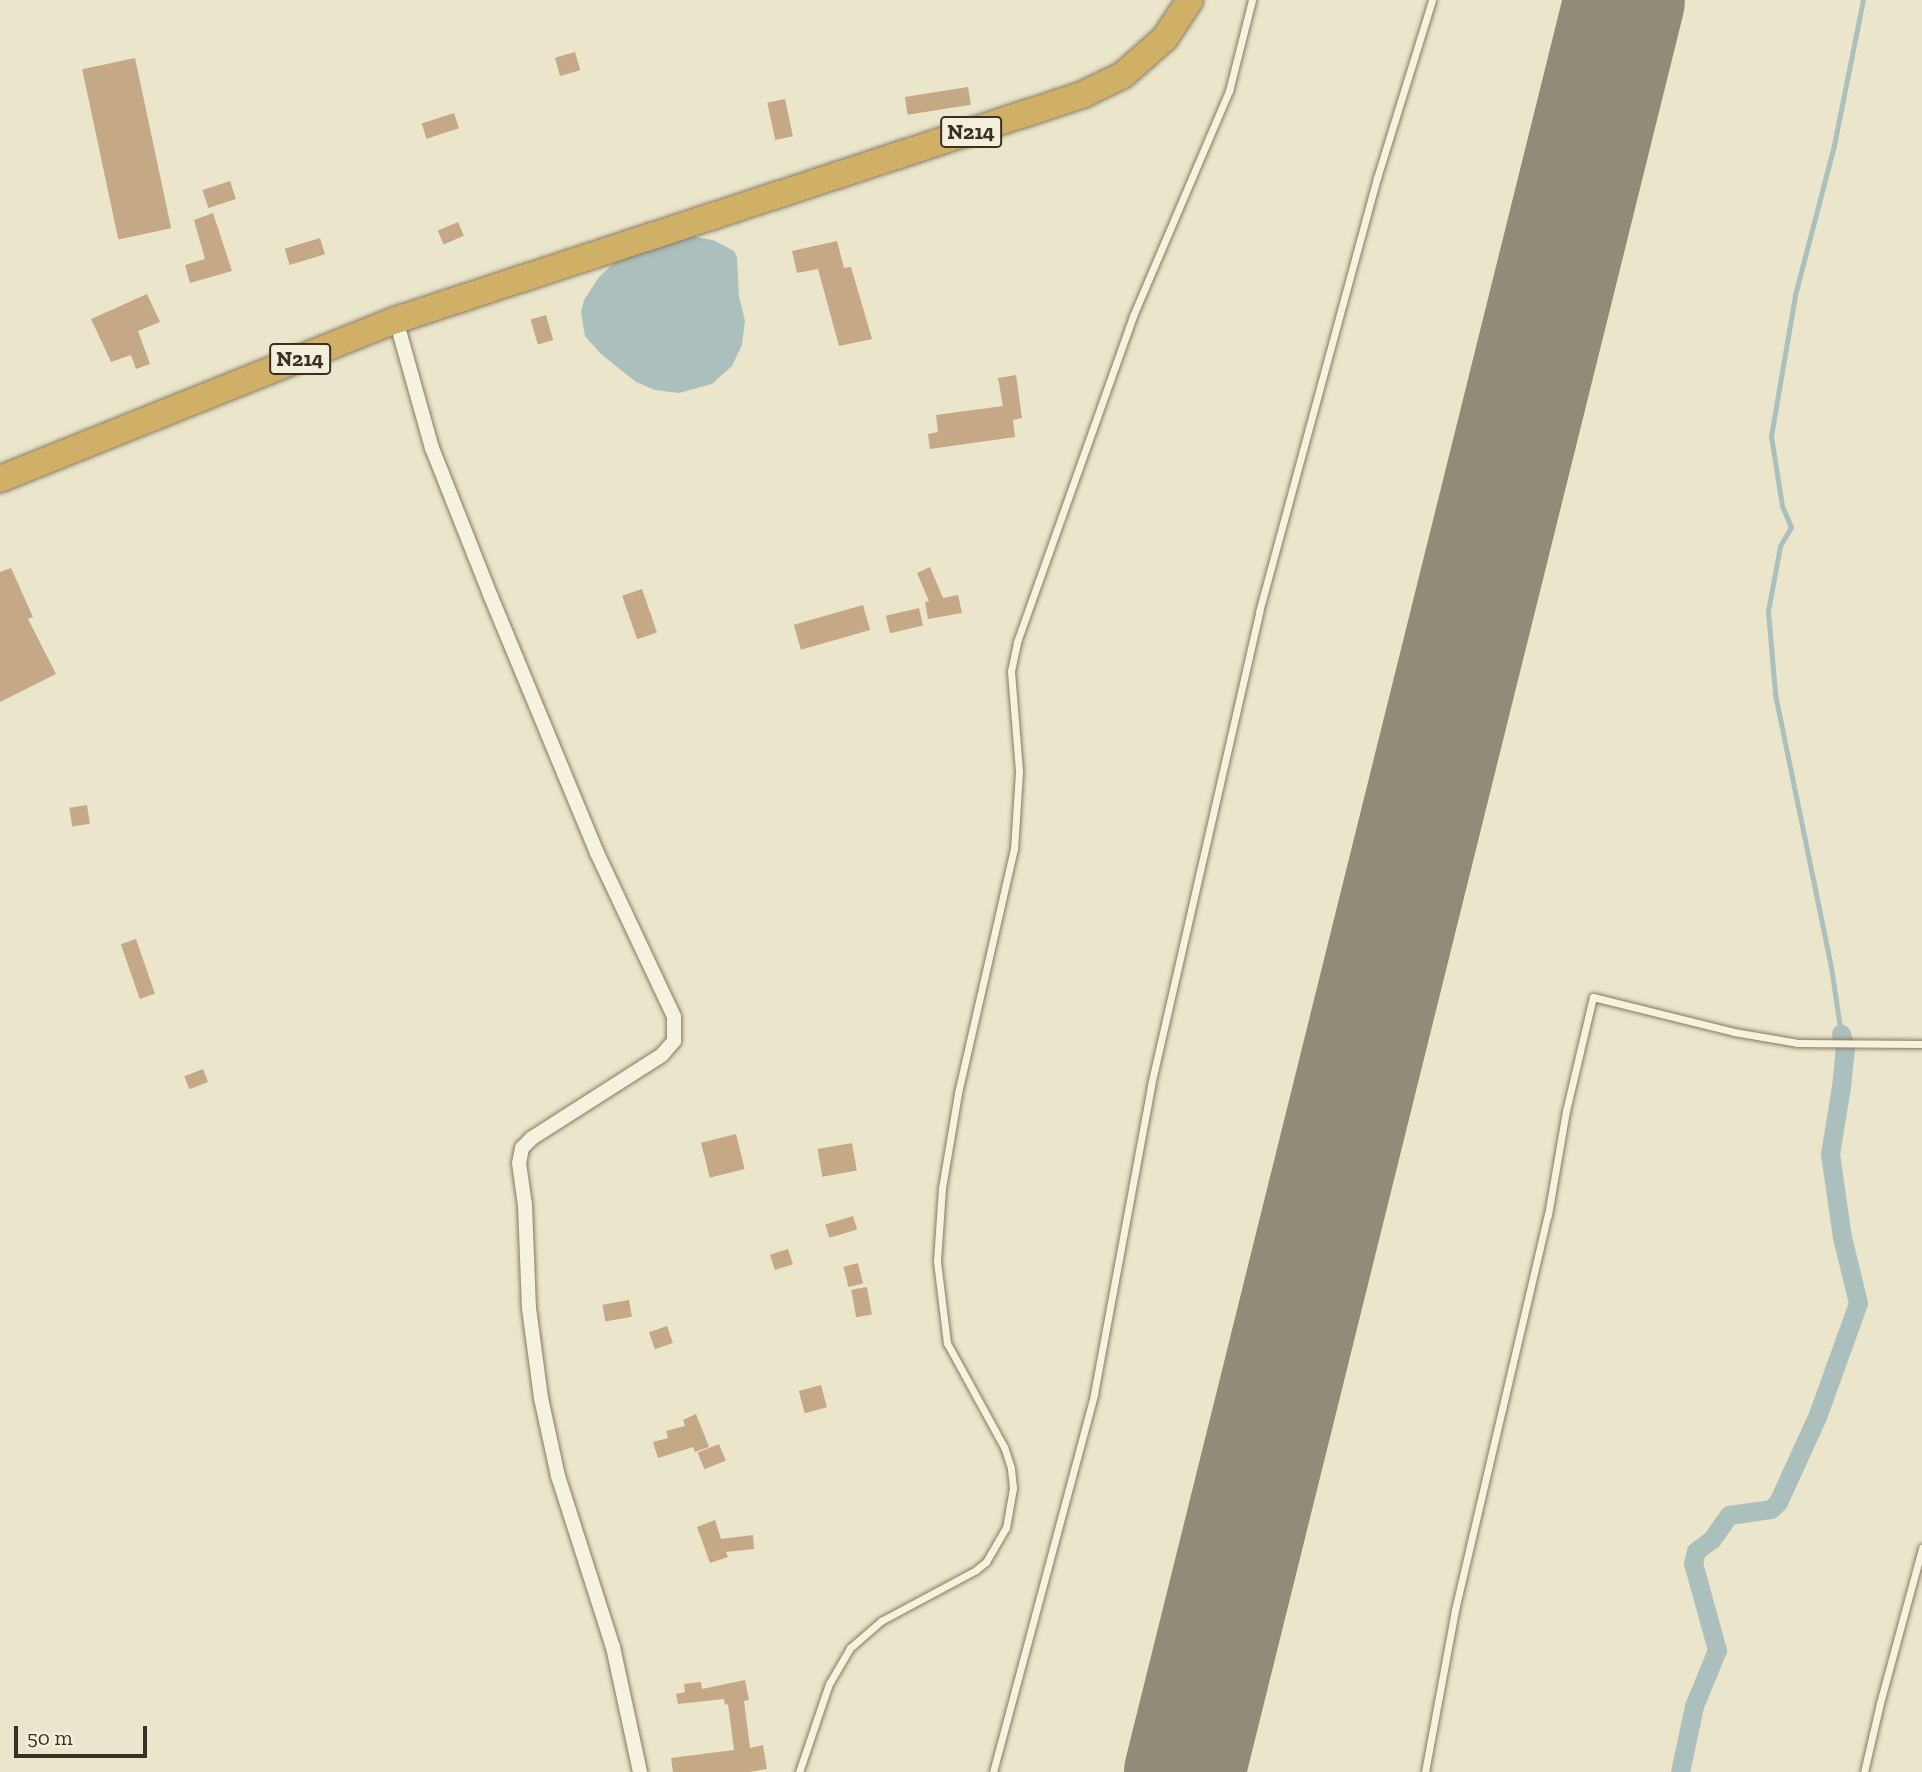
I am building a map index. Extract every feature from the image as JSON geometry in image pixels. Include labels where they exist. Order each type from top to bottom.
[{"type":"highway","name":"N214","points":[[0,479],[396,320],[1082,96],[1123,75],[1165,38],[1190,0]]},
{"type":"street","points":[[396,320],[432,448],[491,597],[597,853],[674,1017],[674,1041],[662,1055],[532,1138],[522,1148],[519,1163],[525,1205],[528,1308],[541,1398],[558,1476],[613,1647],[640,1772]]},
{"type":"lane","points":[[799,1772],[829,1684],[850,1648],[881,1621],[976,1570],[996,1548],[1006,1528],[1013,1488],[1011,1468],[1004,1447],[947,1343],[937,1261],[942,1188],[958,1093],[1014,849],[1019,771],[1011,671],[1017,642],[1133,316],[1229,91],[1252,0]]},
{"type":"lane","points":[[993,1772],[1094,1394],[1150,1085],[1259,612],[1377,178],[1432,0]]},
{"type":"lane","points":[[1425,1772],[1455,1611],[1548,1215],[1566,1111],[1594,997],[1734,1032],[1798,1043],[1922,1044]]},
{"type":"lane","points":[[1864,1772],[1922,1548]]},
{"type":"shaded area","points":[[690,236],[713,240],[734,251],[737,257],[739,296],[745,321],[742,345],[732,366],[712,384],[679,393],[655,390],[636,382],[601,354],[585,336],[581,312],[584,300],[599,277],[619,258]]},
{"type":"building","points":[[575,52],[580,70],[560,76],[555,58]]},
{"type":"building","points":[[135,58],[171,228],[118,239],[82,69]]},
{"type":"building","points":[[968,87],[971,105],[908,115],[905,97]]},
{"type":"building","points":[[785,99],[793,136],[775,140],[767,103]]},
{"type":"building","points":[[454,113],[459,128],[427,139],[422,124]]},
{"type":"building","points":[[230,181],[236,199],[208,208],[202,190]]},
{"type":"building","points":[[213,213],[232,271],[190,283],[185,265],[205,259],[194,220]]},
{"type":"building","points":[[458,222],[464,236],[444,244],[438,231]]},
{"type":"building","points":[[320,238],[325,254],[290,265],[285,249]]},
{"type":"building","points":[[837,241],[844,268],[851,267],[872,339],[839,346],[818,269],[797,273],[792,251]]},
{"type":"building","points":[[147,294],[160,322],[138,331],[150,364],[136,369],[131,355],[111,362],[91,319]]},
{"type":"building","points":[[546,315],[553,340],[538,344],[531,319]]},
{"type":"building","points":[[1016,375],[1022,418],[1013,420],[1015,437],[930,449],[928,434],[938,432],[936,415],[1003,406],[998,378]]},
{"type":"building","points":[[930,567],[943,598],[958,595],[962,613],[928,619],[925,602],[929,601],[917,573]]},
{"type":"building","points":[[11,568],[33,617],[28,619],[56,674],[0,702],[0,572]]},
{"type":"building","points":[[642,589],[657,632],[637,639],[622,596]]},
{"type":"building","points":[[863,605],[870,630],[801,650],[794,625]]},
{"type":"building","points":[[919,608],[923,626],[890,633],[886,616]]},
{"type":"building","points":[[87,805],[90,824],[72,827],[69,808]]},
{"type":"building","points":[[136,939],[155,994],[140,999],[121,944]]},
{"type":"building","points":[[203,1069],[208,1082],[189,1089],[184,1076]]},
{"type":"building","points":[[736,1134],[745,1169],[710,1178],[701,1143]]},
{"type":"building","points":[[852,1143],[857,1171],[822,1177],[818,1149]]},
{"type":"building","points":[[853,1216],[857,1229],[829,1238],[825,1224]]},
{"type":"building","points":[[788,1249],[793,1264],[775,1270],[770,1255]]},
{"type":"building","points":[[858,1263],[863,1283],[849,1287],[843,1267]]},
{"type":"building","points":[[867,1287],[872,1315],[856,1317],[851,1290]]},
{"type":"building","points":[[629,1300],[632,1317],[605,1321],[602,1305]]},
{"type":"building","points":[[667,1326],[673,1343],[655,1349],[649,1332]]},
{"type":"building","points":[[821,1385],[827,1407],[805,1413],[799,1391]]},
{"type":"building","points":[[696,1414],[709,1447],[695,1452],[693,1447],[658,1458],[653,1442],[668,1438],[666,1431],[685,1426],[683,1420]]},
{"type":"building","points":[[719,1444],[726,1461],[704,1469],[698,1453]]},
{"type":"building","points":[[715,1520],[721,1539],[753,1535],[754,1549],[726,1552],[728,1557],[710,1563],[697,1527]]},
{"type":"building","points":[[745,1680],[749,1700],[744,1701],[750,1748],[763,1745],[767,1769],[749,1772],[673,1772],[671,1758],[734,1750],[728,1704],[725,1705],[724,1699],[678,1704],[676,1694],[685,1692],[684,1684],[701,1682],[702,1689]]},
{"type":"waterway","points":[[1841,1034],[1831,967],[1775,693],[1768,611],[1780,546],[1791,527],[1782,506],[1771,436],[1795,295],[1834,145],[1863,0]]},
{"type":"waterway","points":[[1680,1772],[1694,1706],[1717,1650],[1693,1563],[1696,1551],[1712,1539],[1729,1515],[1771,1509],[1778,1502],[1817,1417],[1858,1303],[1842,1237],[1830,1154],[1845,1047],[1841,1034]]},
{"type":"runway","points":[[1184,1772],[1624,0]]}]
